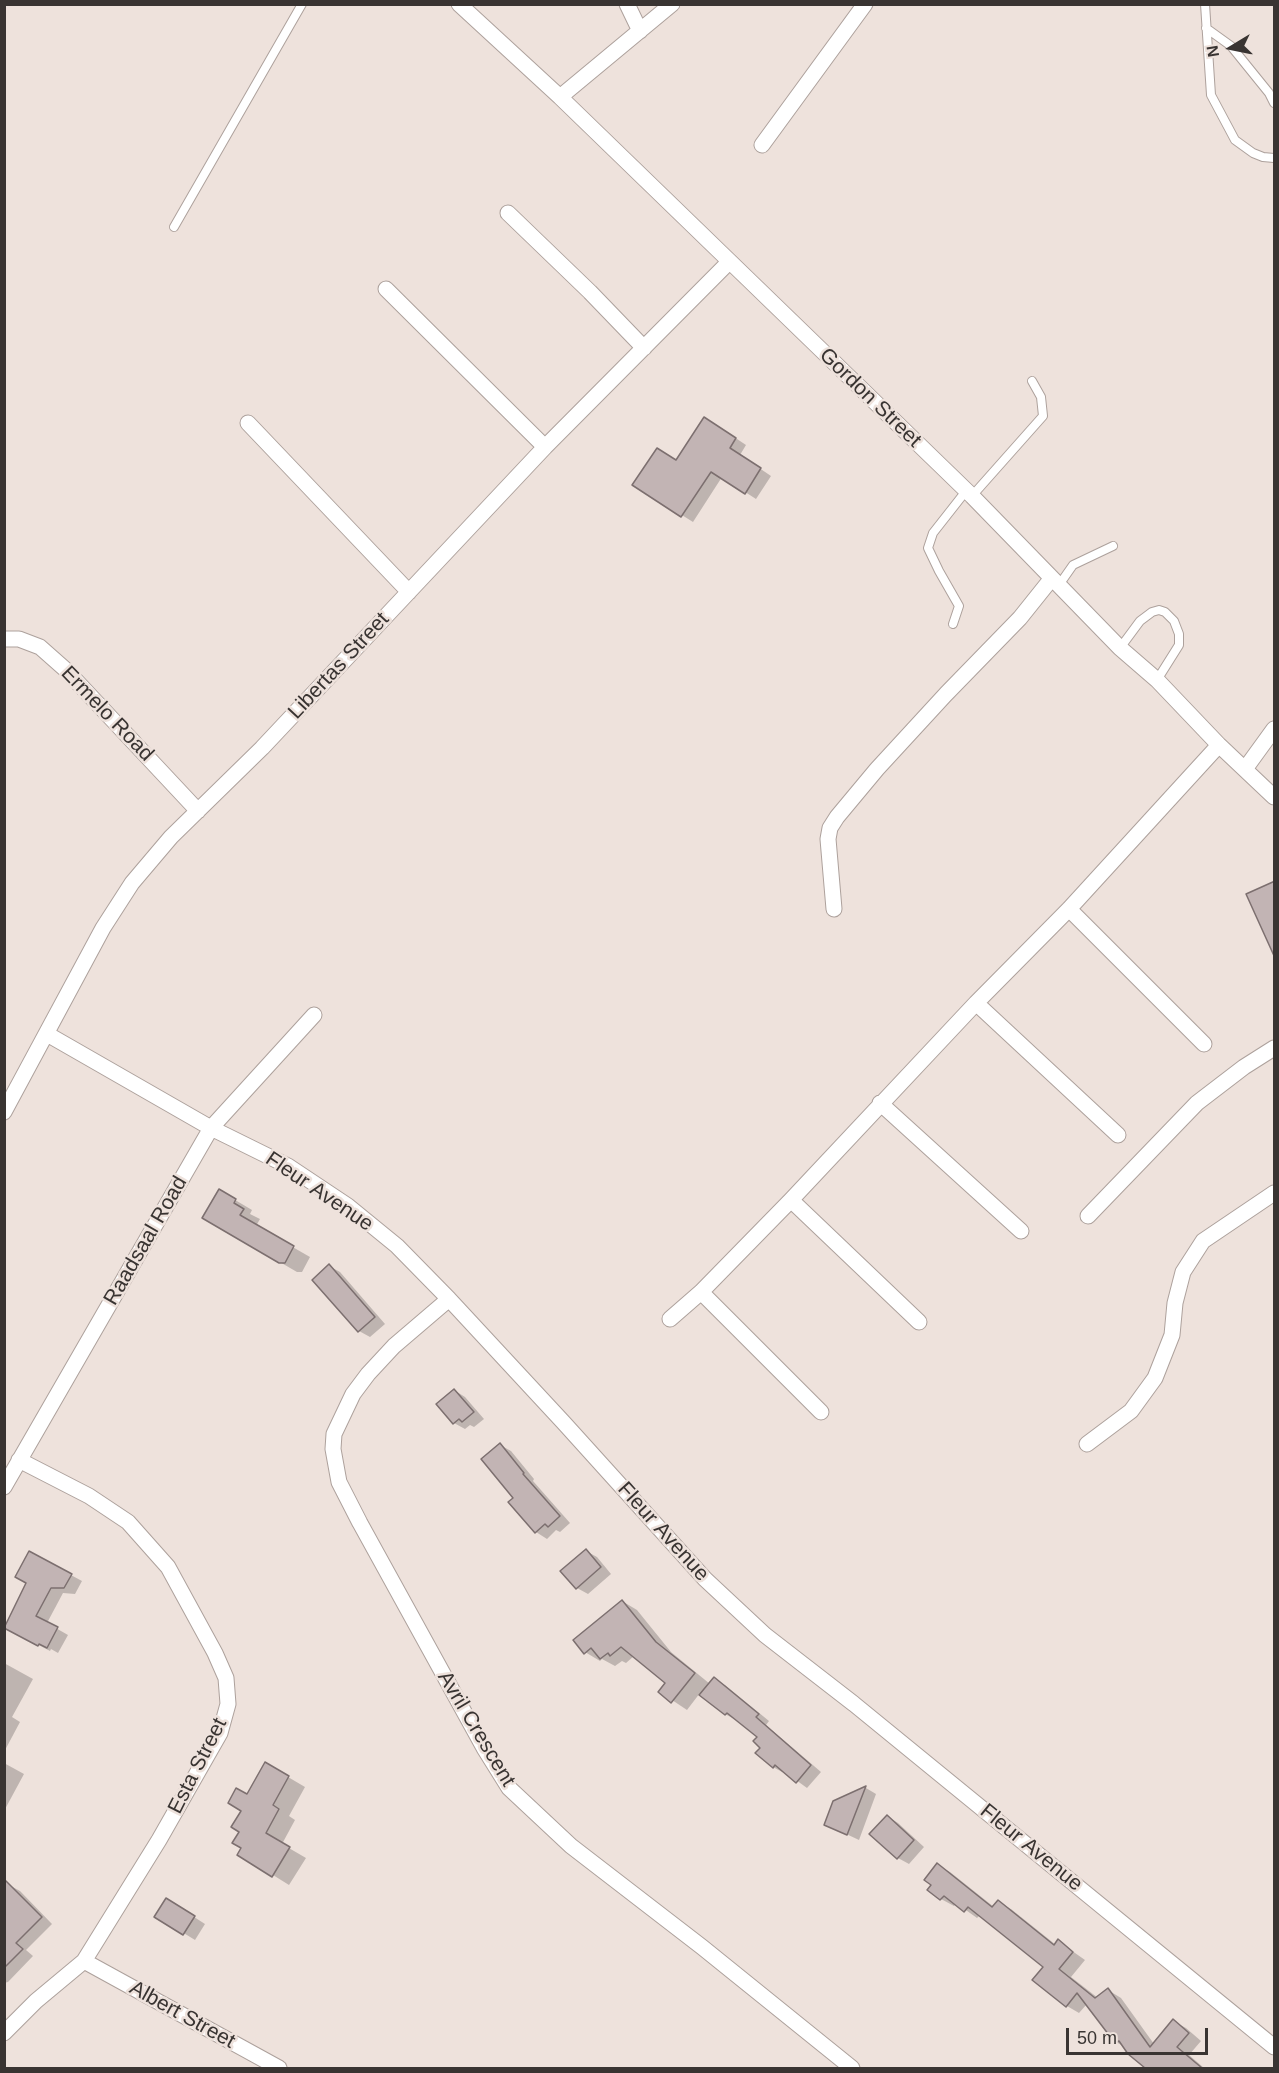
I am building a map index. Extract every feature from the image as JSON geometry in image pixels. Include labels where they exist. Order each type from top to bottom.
[{"type":"street","name":"Gordon Street","points":[[459,4],[560,97],[969,494],[1120,648],[1157,680],[1219,745],[1275,797]]},
{"type":"street","points":[[627,4],[640,31]]},
{"type":"street","points":[[560,97],[672,4]]},
{"type":"street","points":[[762,145],[865,4]]},
{"type":"street","points":[[508,213],[644,348]]},
{"type":"street","name":"Libertas Street","points":[[4,1112],[103,928],[132,883],[171,837],[262,748],[545,447],[729,262]]},
{"type":"street","points":[[386,289],[545,447]]},
{"type":"street","points":[[249,423],[409,592]]},
{"type":"street","points":[[834,909],[828,839],[830,828],[837,817],[938,702],[1055,582]]},
{"type":"street","name":"Ermelo Road","points":[[4,639],[19,639],[40,647],[66,670],[198,810]]},
{"type":"street","points":[[1245,769],[1275,729]]},
{"type":"street","points":[[670,1319],[701,1292],[791,1200],[976,1002],[1069,909],[1219,745]]},
{"type":"street","points":[[1069,909],[1204,1044]]},
{"type":"street","points":[[976,1002],[1118,1136]]},
{"type":"street","name":"Raadsaal Road","points":[[4,1487],[212,1128],[314,1015]]},
{"type":"street","name":"Fleur Avenue","points":[[48,1034],[212,1128],[288,1166],[348,1206],[397,1246],[564,1423],[705,1579],[765,1635],[854,1704],[1275,2047]]},
{"type":"street","points":[[1088,1216],[1197,1103],[1244,1067],[1275,1048]]},
{"type":"street","points":[[880,1103],[1021,1231]]},
{"type":"street","points":[[1087,1444],[1131,1411],[1155,1378],[1172,1335],[1175,1303],[1183,1272],[1203,1241],[1275,1193]]},
{"type":"street","points":[[791,1200],[919,1322]]},
{"type":"street","points":[[701,1292],[821,1412]]},
{"type":"street","name":"Avril Crescent","points":[[448,1299],[394,1346],[353,1394],[334,1434],[333,1449],[339,1482],[508,1788],[571,1846],[702,1947],[852,2068]]},
{"type":"street","name":"Esta Street","points":[[4,2033],[36,2001],[84,1960],[159,1840],[220,1732],[228,1704],[226,1678],[204,1632],[168,1567],[128,1522],[89,1496],[19,1460]]},
{"type":"street","name":"Albert Street","points":[[84,1960],[279,2068]]},
{"type":"lane","points":[[174,226],[302,4]]},
{"type":"lane","points":[[1205,4],[1211,95],[1235,140],[1253,153],[1275,158]]},
{"type":"lane","points":[[1206,28],[1231,46],[1275,103]]},
{"type":"lane","points":[[953,624],[959,606],[928,548],[933,533],[1043,416],[1041,397],[1032,381]]},
{"type":"lane","points":[[1055,582],[1073,565],[1113,546]]},
{"type":"lane","points":[[1120,648],[1140,621],[1152,612],[1158,610],[1165,612],[1174,621],[1179,634],[1179,645],[1157,680]]},
{"type":"building","points":[[704,417],[736,438],[730,448],[761,468],[745,494],[711,472],[681,517],[632,485],[657,448],[676,460]]},
{"type":"building","points":[[1275,881],[1275,958],[1246,894]]},
{"type":"building","points":[[219,1189],[236,1199],[234,1203],[244,1209],[240,1215],[294,1246],[285,1263],[279,1263],[202,1218]]},
{"type":"building","points":[[329,1264],[375,1317],[358,1332],[312,1280]]},
{"type":"building","points":[[454,1389],[474,1412],[462,1422],[459,1419],[453,1424],[436,1404]]},
{"type":"building","points":[[500,1443],[523,1474],[560,1516],[548,1527],[545,1524],[535,1533],[508,1502],[513,1498],[481,1459]]},
{"type":"building","points":[[586,1549],[601,1567],[576,1589],[560,1571]]},
{"type":"building","points":[[29,1551],[72,1574],[64,1588],[51,1588],[36,1616],[58,1627],[47,1648],[39,1644],[38,1646],[4,1628],[26,1583],[15,1577]]},
{"type":"building","points":[[622,1600],[656,1642],[695,1673],[671,1703],[658,1692],[665,1683],[621,1647],[610,1656],[608,1653],[600,1659],[591,1648],[584,1654],[573,1640]]},
{"type":"building","points":[[714,1677],[759,1714],[756,1717],[811,1765],[796,1783],[775,1765],[773,1768],[755,1753],[760,1748],[753,1741],[757,1737],[727,1713],[725,1715],[699,1695]]},
{"type":"building","points":[[265,1762],[289,1776],[273,1805],[279,1809],[266,1833],[290,1847],[272,1877],[237,1855],[241,1848],[232,1843],[239,1832],[231,1827],[241,1811],[228,1803],[236,1788],[247,1794]]},
{"type":"building","points":[[866,1786],[847,1835],[824,1825],[833,1801]]},
{"type":"building","points":[[887,1815],[914,1840],[897,1859],[869,1834]]},
{"type":"building","points":[[937,1863],[992,1907],[998,1900],[1054,1945],[1058,1939],[1073,1952],[1059,1969],[1095,1998],[1108,1988],[1150,2047],[1173,2019],[1189,2033],[1177,2047],[1202,2068],[1145,2068],[1128,2054],[1119,2041],[1115,2043],[1077,1993],[1066,2007],[1032,1980],[1043,1967],[968,1907],[964,1912],[944,1896],[940,1900],[927,1890],[931,1885],[924,1880]]},
{"type":"building","points":[[4,1879],[42,1917],[16,1943],[23,1949],[4,1968]]},
{"type":"building","points":[[166,1898],[195,1916],[183,1935],[154,1917]]}]
